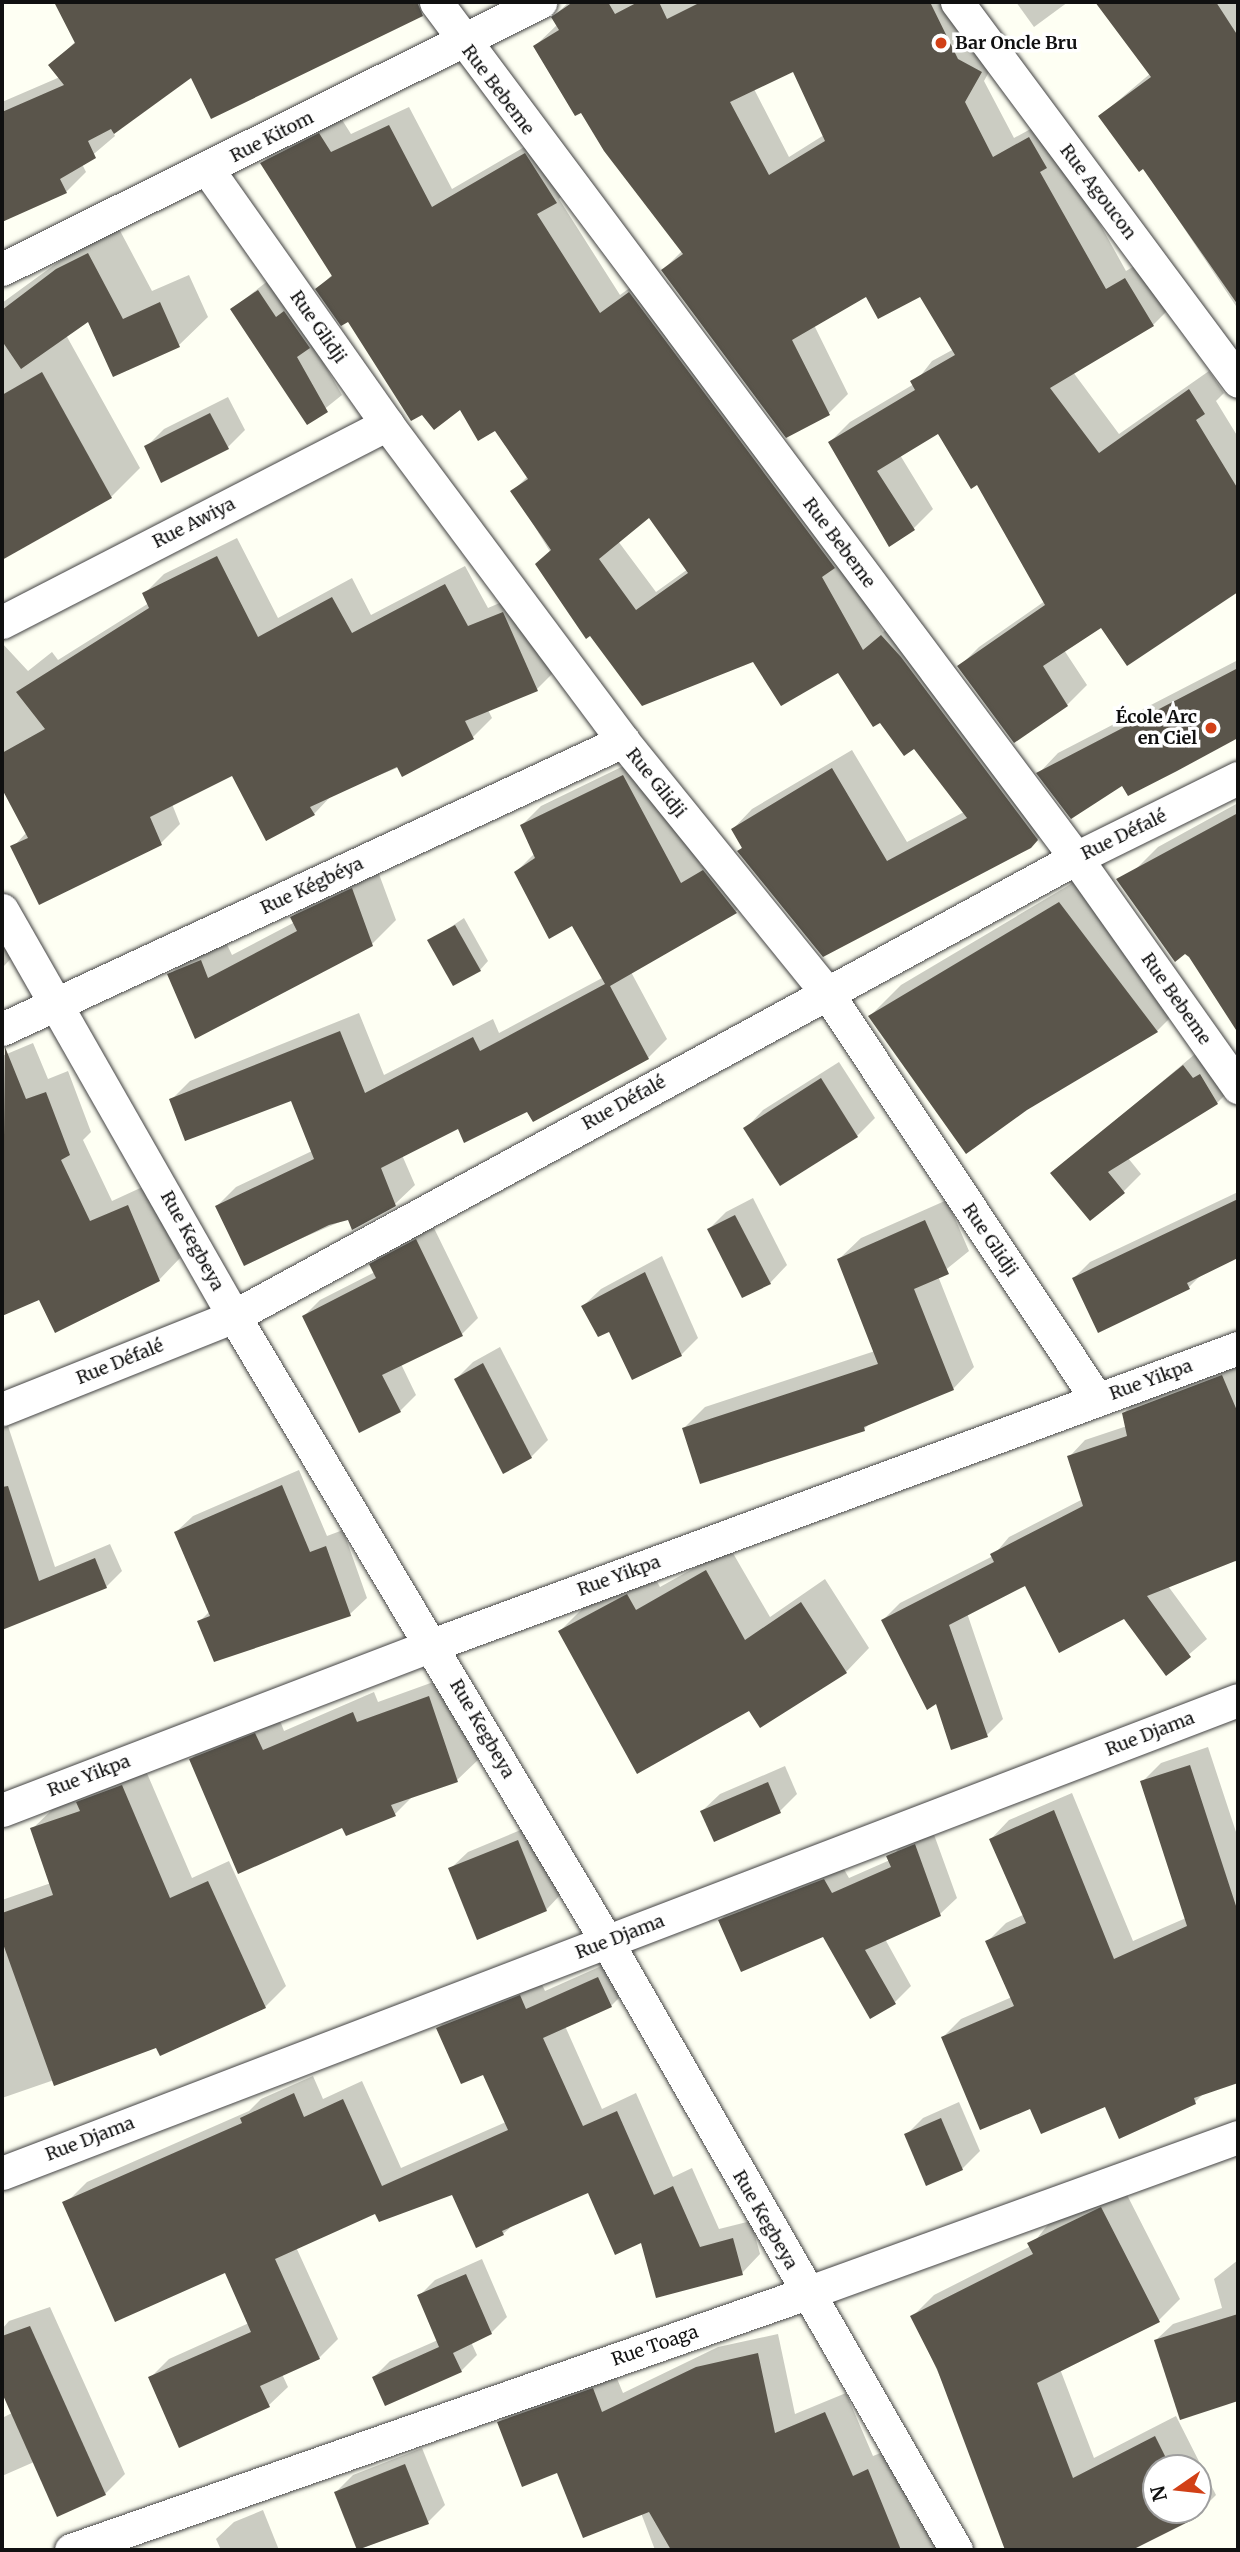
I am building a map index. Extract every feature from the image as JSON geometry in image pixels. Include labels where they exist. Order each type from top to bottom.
[{"type":"street","name":"Rue Bebeme","points":[[436,2],[460,40],[1076,858],[1238,1087]]},
{"type":"street","name":"Rue Kitom","points":[[2,269],[208,170],[460,40],[540,2]]},
{"type":"street","name":"Rue Agoucon","points":[[957,2],[1238,382]]},
{"type":"street","name":"Rue Glidji","points":[[208,170],[387,424],[622,741],[827,993],[1097,1399]]},
{"type":"street","name":"Rue Awiya","points":[[2,622],[387,424]]},
{"type":"street","name":"Rue Kégbéya","points":[[2,1029],[622,741]]},
{"type":"street","name":"Rue Défalé","points":[[2,1409],[234,1316],[1076,858],[1238,778]]},
{"type":"street","name":"Rue Kegbeya","points":[[2,910],[59,1004],[234,1316],[432,1644],[607,1942],[956,2550]]},
{"type":"street","name":"Rue Yikpa","points":[[2,1810],[432,1644],[1238,1348]]},
{"type":"street","name":"Rue Djama","points":[[2,2173],[1238,1700]]},
{"type":"street","name":"Rue Toaga","points":[[71,2550],[807,2293],[1238,2137]]},
{"type":"building","points":[[54,2],[417,2],[423,16],[211,119],[191,78],[114,134],[111,129],[88,141],[96,158],[60,179],[67,193],[2,222],[2,112],[64,85],[48,65],[75,43]]},
{"type":"building","points":[[573,2],[608,2],[615,14],[638,2],[659,2],[667,19],[701,2],[930,2],[958,59],[982,72],[965,102],[993,157],[1029,137],[1047,168],[1040,172],[1106,289],[1125,278],[1154,326],[1050,388],[1099,453],[1189,389],[1205,414],[1196,420],[1238,489],[1238,592],[1127,666],[1101,628],[1043,666],[1068,706],[1014,743],[957,666],[1045,605],[977,485],[971,489],[938,434],[877,471],[915,530],[889,547],[828,442],[915,390],[910,381],[955,355],[920,297],[878,319],[866,297],[792,340],[830,415],[786,438],[661,270],[683,254],[604,151],[581,113],[575,116],[533,46],[559,30],[551,17]],"holes":[[[793,72],[825,141],[769,175],[730,102]]]},
{"type":"building","points":[[1095,2],[1216,2],[1238,36],[1238,305],[1143,169],[1139,172],[1098,116],[1151,77]]},
{"type":"building","points":[[389,125],[432,207],[525,153],[557,203],[537,214],[600,313],[629,292],[835,568],[822,577],[863,650],[881,635],[901,657],[1038,840],[1031,848],[823,957],[737,851],[742,848],[731,829],[832,768],[887,861],[967,818],[914,749],[904,756],[880,723],[873,727],[838,673],[781,706],[753,662],[642,706],[590,636],[586,639],[535,564],[551,550],[510,491],[528,479],[495,431],[478,441],[460,410],[434,430],[422,415],[411,421],[348,322],[341,326],[315,289],[332,276],[260,163],[319,133],[331,152]],"holes":[[[649,518],[688,573],[636,610],[599,559]]]},
{"type":"building","points":[[88,253],[123,319],[160,302],[180,347],[113,377],[88,322],[21,369],[2,341],[2,310],[56,269]]},
{"type":"building","points":[[258,290],[276,317],[284,311],[310,348],[297,357],[328,412],[307,425],[230,309]]},
{"type":"building","points":[[42,372],[112,498],[2,560],[2,395]]},
{"type":"building","points":[[210,413],[229,449],[161,483],[144,446]]},
{"type":"building","points":[[217,556],[258,637],[332,597],[352,633],[445,584],[468,626],[503,612],[538,691],[465,721],[474,739],[402,777],[397,767],[310,807],[315,815],[266,841],[232,776],[150,817],[162,845],[39,905],[10,846],[28,838],[2,789],[2,753],[45,729],[16,692],[149,608],[142,593]]},
{"type":"building","points":[[1238,668],[1238,738],[1177,771],[1128,796],[1122,786],[1071,819],[1036,773]]},
{"type":"building","points":[[623,775],[681,883],[703,870],[737,913],[610,986],[649,1059],[533,1122],[527,1112],[464,1143],[458,1129],[381,1168],[396,1206],[352,1230],[348,1220],[329,1225],[244,1266],[215,1206],[314,1159],[291,1101],[185,1141],[169,1099],[340,1031],[365,1093],[473,1037],[480,1051],[605,984],[572,926],[549,939],[514,872],[535,858],[520,825]]},
{"type":"building","points":[[1238,813],[1238,1033],[1189,957],[1185,954],[1175,962],[1116,879]]},
{"type":"building","points":[[352,888],[373,946],[195,1039],[167,974],[201,960],[208,978],[297,931],[290,917]]},
{"type":"building","points":[[1059,902],[1158,1032],[1027,1110],[966,1154],[868,1016]]},
{"type":"building","points":[[455,925],[481,971],[453,986],[427,940]]},
{"type":"building","points":[[5,1047],[26,1099],[46,1092],[70,1155],[61,1160],[90,1221],[128,1205],[160,1281],[55,1333],[39,1300],[2,1316]]},
{"type":"building","points":[[1183,1065],[1193,1078],[1200,1074],[1218,1104],[1108,1172],[1125,1193],[1090,1221],[1050,1173]]},
{"type":"building","points":[[821,1078],[858,1137],[780,1186],[743,1128]]},
{"type":"building","points":[[1238,1199],[1238,1258],[1187,1283],[1190,1289],[1098,1333],[1072,1278]]},
{"type":"building","points":[[735,1215],[771,1284],[742,1298],[707,1229]]},
{"type":"building","points":[[925,1220],[949,1274],[914,1289],[954,1390],[864,1427],[865,1431],[700,1484],[682,1428],[878,1364],[837,1259]]},
{"type":"building","points":[[416,1239],[463,1336],[382,1375],[401,1412],[359,1433],[302,1316],[376,1278],[369,1264]]},
{"type":"building","points":[[645,1272],[682,1356],[632,1380],[609,1332],[598,1337],[581,1306]]},
{"type":"building","points":[[483,1363],[532,1458],[503,1474],[454,1379]]},
{"type":"building","points":[[1222,1375],[1238,1413],[1238,1560],[1147,1596],[1191,1657],[1166,1676],[1124,1619],[1059,1653],[1025,1586],[949,1625],[988,1737],[951,1750],[936,1704],[927,1710],[881,1620],[994,1562],[990,1554],[1083,1506],[1067,1456],[1127,1436],[1122,1413]]},
{"type":"building","points":[[282,1485],[310,1552],[326,1546],[351,1616],[214,1662],[197,1621],[210,1616],[174,1532]]},
{"type":"building","points":[[8,1486],[39,1581],[95,1558],[107,1588],[2,1630],[2,1487]]},
{"type":"building","points":[[706,1570],[745,1640],[801,1602],[847,1673],[760,1728],[749,1711],[637,1774],[558,1631],[627,1594],[636,1610]]},
{"type":"building","points":[[429,1696],[458,1782],[391,1805],[396,1816],[346,1836],[342,1828],[238,1874],[189,1759],[255,1733],[263,1750],[353,1712],[357,1722]]},
{"type":"building","points":[[1190,1765],[1238,1912],[1238,2083],[1194,2098],[1196,2104],[1119,2139],[1105,2107],[1041,2134],[1030,2109],[980,2130],[941,2037],[1014,2006],[985,1941],[1026,1923],[989,1839],[1054,1810],[1114,1959],[1187,1926],[1140,1781]]},
{"type":"building","points":[[768,1782],[781,1813],[714,1842],[700,1811]]},
{"type":"building","points":[[122,1785],[170,1898],[208,1881],[266,2008],[160,2056],[156,2048],[54,2086],[2,1941],[2,1913],[53,1895],[30,1828],[80,1811],[76,1802]]},
{"type":"building","points":[[518,1840],[547,1911],[477,1940],[448,1868]]},
{"type":"building","points":[[915,1844],[941,1916],[865,1950],[896,2004],[870,2019],[823,1937],[741,1972],[718,1920],[824,1879],[832,1893],[891,1867],[886,1856]]},
{"type":"building","points":[[598,1977],[612,2007],[543,2038],[583,2126],[617,2111],[654,2195],[673,2186],[700,2247],[733,2238],[743,2275],[656,2298],[641,2243],[615,2255],[588,2193],[502,2231],[504,2235],[476,2248],[452,2195],[379,2222],[375,2214],[275,2259],[320,2359],[260,2386],[270,2407],[179,2448],[148,2377],[251,2332],[225,2273],[115,2322],[62,2202],[242,2123],[240,2118],[294,2093],[304,2117],[343,2099],[382,2186],[508,2130],[483,2075],[461,2084],[436,2028],[520,1995],[526,2009]]},
{"type":"building","points":[[941,2118],[963,2170],[926,2186],[904,2134]]},
{"type":"building","points":[[1101,2207],[1160,2322],[1037,2383],[1073,2478],[1155,2436],[1164,2454],[1142,2454],[1142,2524],[1184,2524],[1132,2550],[1005,2550],[937,2369],[910,2316],[1033,2254],[1027,2243]]},
{"type":"building","points":[[466,2274],[492,2334],[453,2353],[462,2372],[385,2406],[372,2377],[439,2347],[417,2295]]},
{"type":"building","points":[[1238,2314],[1238,2401],[1180,2420],[1154,2340]]},
{"type":"building","points":[[30,2326],[106,2495],[57,2517],[2,2393],[2,2336]]},
{"type":"building","points":[[758,2353],[775,2433],[825,2412],[853,2476],[868,2469],[901,2550],[671,2550],[649,2512],[583,2538],[557,2473],[522,2487],[497,2422],[593,2388],[602,2412],[696,2367]]},
{"type":"building","points":[[405,2464],[429,2524],[357,2550],[334,2492]]},
{"type":"place","name":"Bar Oncle Bru","points":[[941,43]]},
{"type":"place","name":"École Arc en Ciel","points":[[1211,728]]}]
